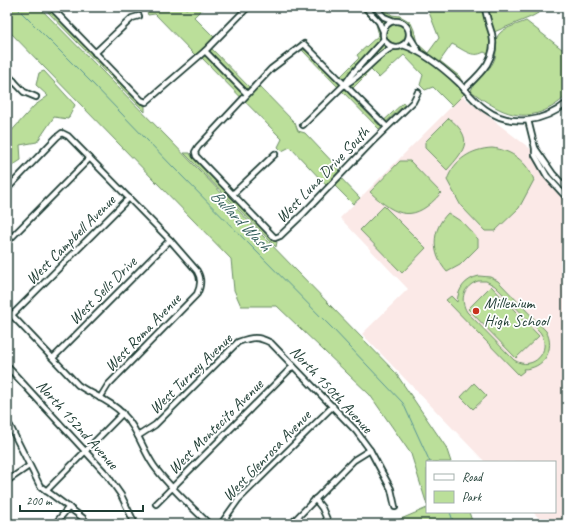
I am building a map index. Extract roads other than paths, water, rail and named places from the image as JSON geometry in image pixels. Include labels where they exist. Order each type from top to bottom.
[{"type":"street","points":[[52,7],[52,9],[95,53],[142,100],[146,102],[205,51],[248,7]]},
{"type":"street","points":[[365,7],[380,22],[384,39],[393,47]]},
{"type":"street","points":[[375,7],[384,17],[394,21],[399,21],[409,28],[410,37],[419,52]]},
{"type":"street","points":[[481,7],[485,13]]},
{"type":"street","points":[[464,89],[484,69],[492,52],[492,35],[484,7]]},
{"type":"street","points":[[95,53],[132,18],[139,16]]},
{"type":"street","points":[[383,32],[387,24],[394,21]]},
{"type":"street","points":[[403,46],[410,37]]},
{"type":"street","points":[[303,125],[345,84],[352,74],[384,39]]},
{"type":"street","points":[[275,154],[233,194],[196,156],[195,152],[271,69],[304,44],[387,127]]},
{"type":"street","points":[[345,84],[355,79],[384,51],[393,47],[403,46],[419,52],[450,76],[482,107],[493,114],[514,120],[528,120],[549,115],[567,103]]},
{"type":"street","points":[[205,51],[247,94]]},
{"type":"street","points":[[7,74],[24,92],[36,97]]},
{"type":"street","points":[[7,88],[14,81]]},
{"type":"street","name":"West Luna Drive South","points":[[233,194],[275,238],[280,236],[413,102],[418,92]]},
{"type":"street","points":[[528,120],[535,148],[535,155],[544,172],[567,198]]},
{"type":"street","points":[[7,188],[62,133],[68,136],[170,240]]},
{"type":"street","points":[[535,148],[553,174],[567,189],[563,194]]},
{"type":"street","points":[[7,242],[90,158]]},
{"type":"street","name":"West Campbell Avenue","points":[[12,315],[129,198]]},
{"type":"street","name":"West Roma Avenue","points":[[100,398],[108,385],[197,294],[201,283],[198,271],[170,240]]},
{"type":"street","name":"West Sells Drive","points":[[53,358],[170,240]]},
{"type":"street","points":[[7,310],[78,385],[123,413],[132,425],[152,464],[172,488],[209,524]]},
{"type":"street","name":"West Turney Avenue","points":[[138,436],[155,425],[238,342],[250,338],[262,338]]},
{"type":"street","name":"North 150th Avenue","points":[[262,338],[271,343],[356,430],[370,450],[391,489],[395,507]]},
{"type":"street","name":"North 152nd Avenue","points":[[7,366],[86,451],[115,485],[135,524]]},
{"type":"street","name":"West Montecito Avenue","points":[[156,504],[293,366]]},
{"type":"street","name":"West Glenrosa Avenue","points":[[221,524],[238,500],[333,406]]},
{"type":"street","name":"West Turney Avenue","points":[[46,491],[123,413]]},
{"type":"street","points":[[7,423],[10,426],[40,486],[70,507],[88,524]]},
{"type":"street","points":[[291,524],[354,460],[370,450]]},
{"type":"street","points":[[7,481],[29,466]]},
{"type":"street","points":[[315,499],[322,508],[330,524]]},
{"type":"street","points":[[55,524],[70,507]]},
{"type":"waterway","name":"Bullard Wash","points":[[16,7],[332,328],[403,403],[430,461]]},
{"type":"waterway","name":"Bullard Wash","points":[[450,513],[454,524]]},
{"type":"place","name":"Millenium High School","points":[[476,311]]}]
